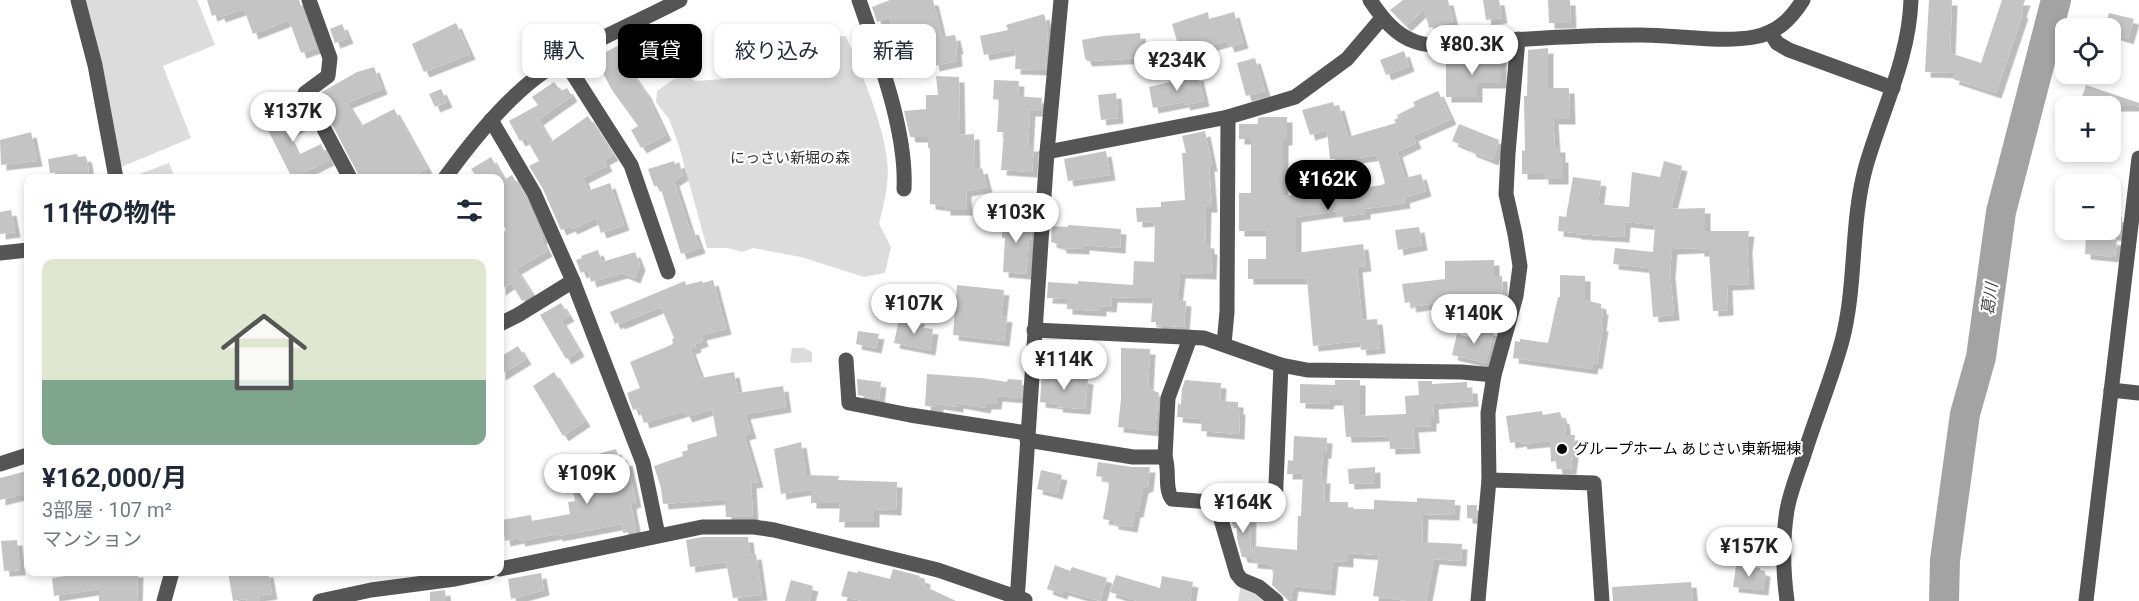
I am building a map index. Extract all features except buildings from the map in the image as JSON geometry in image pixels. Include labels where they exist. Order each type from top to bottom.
[{"type":"street","points":[[78,0],[94,65],[115,174]]},
{"type":"street","points":[[309,0],[330,58],[328,76],[305,93],[348,174]]},
{"type":"street","points":[[606,38],[680,0]]},
{"type":"street","points":[[859,0],[896,121],[905,168],[904,189]]},
{"type":"street","points":[[504,568],[702,527],[754,527],[938,570],[1020,600],[1034,330],[1061,0]]},
{"type":"street","points":[[1371,0],[1382,18],[1399,34],[1418,43],[1441,45],[1518,39],[1640,35],[1754,37],[1779,28],[1788,21],[1803,0]]},
{"type":"street","points":[[1787,601],[1783,558],[1788,509],[1794,483],[1842,341],[1847,316],[1860,188],[1906,46],[1911,21],[1911,0]]},
{"type":"street","points":[[1047,152],[1228,117],[1295,97],[1347,59],[1382,18]]},
{"type":"street","points":[[1770,32],[1777,43],[1789,50],[1893,88]]},
{"type":"street","points":[[1478,601],[1489,480],[1488,413],[1494,375],[1516,296],[1520,266],[1506,194],[1518,39]]},
{"type":"street","points":[[449,174],[491,120],[536,78]]},
{"type":"street","points":[[575,78],[631,165],[668,272]]},
{"type":"street","points":[[1224,344],[1227,312],[1228,117]]},
{"type":"street","points":[[491,120],[534,193],[573,281],[643,463],[658,535]]},
{"type":"street","points":[[2086,601],[2139,158]]},
{"type":"street","points":[[0,253],[24,250]]},
{"type":"street","points":[[504,322],[573,281]]},
{"type":"street","points":[[1034,330],[1204,338],[1281,365],[1307,370],[1462,372],[1494,375]]},
{"type":"street","points":[[1190,338],[1168,398],[1165,457],[1168,465],[1168,494],[1172,499],[1210,502],[1217,506],[1275,508],[1281,365]]},
{"type":"street","points":[[846,360],[849,403],[1133,457],[1165,457]]},
{"type":"street","points":[[2111,390],[2139,393]]},
{"type":"street","points":[[0,464],[24,455]]},
{"type":"street","points":[[1489,480],[1594,483],[1602,601]]},
{"type":"street","points":[[1217,506],[1237,574],[1242,580],[1259,587],[1276,601]]},
{"type":"street","points":[[164,601],[171,576]]},
{"type":"street","points":[[320,601],[371,590],[470,576]]},
{"type":"green space","points":[[82,0],[197,0],[215,45],[163,66],[191,138],[121,167]]},
{"type":"green space","name":"にっさい新堀の森","points":[[846,36],[852,51],[852,78],[863,78],[885,145],[888,176],[879,224],[891,247],[885,273],[864,277],[801,257],[753,248],[742,252],[728,248],[707,248],[679,146],[669,119],[656,102],[657,91],[677,78],[690,78],[695,81],[739,78],[840,78],[840,37]]},
{"type":"green space","points":[[169,163],[173,174],[139,174]]},
{"type":"green space","points":[[792,348],[804,348],[812,352],[812,362],[792,363],[790,361]]},
{"type":"green space","points":[[1241,584],[1267,601],[1238,601]]},
{"type":"waterway","name":"葛川","points":[[1944,601],[1945,560],[1965,414],[1981,357],[2001,212],[2056,0]]},
{"type":"place","name":"グループホーム あじさい東新堀棟","points":[[1562,449]]}]
